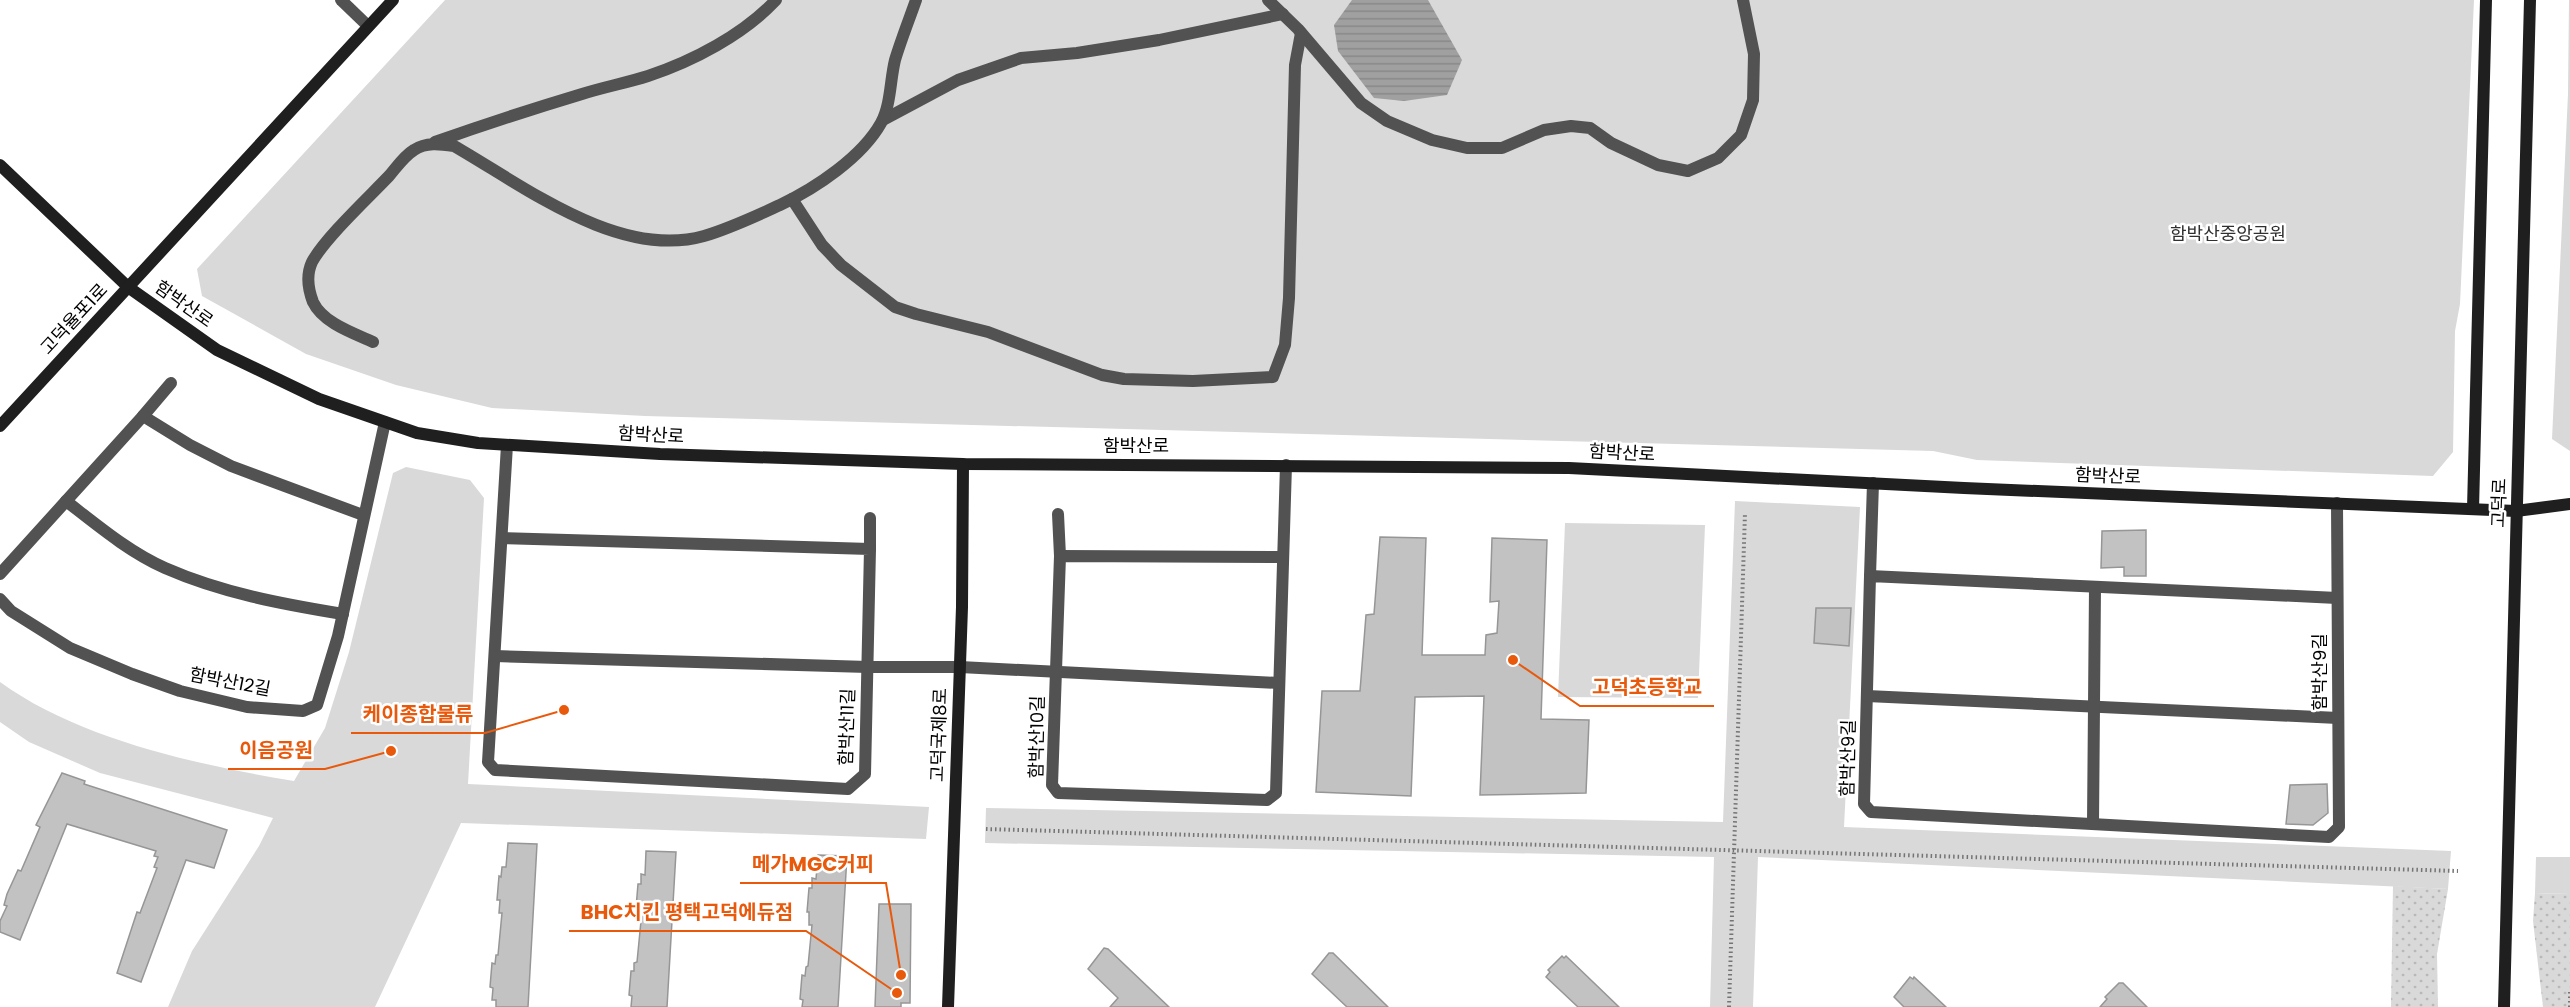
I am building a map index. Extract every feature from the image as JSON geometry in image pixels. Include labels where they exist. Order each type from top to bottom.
[{"type":"street","points":[[341,0],[368,26]]},
{"type":"street","name":"함박산로","points":[[393,0],[128,287],[217,350],[236,360],[319,399],[417,433],[507,445],[660,454],[963,464],[1569,468],[2516,511],[2570,504]]},
{"type":"street","points":[[373,342],[326,317],[314,304],[309,290],[308,275],[313,261],[332,238],[414,150],[503,118],[648,76],[690,59],[764,13],[776,0]]},
{"type":"street","points":[[434,143],[454,146],[566,211],[604,230],[641,238],[666,240],[702,236],[746,221],[792,199],[845,164],[870,141],[883,120],[895,61],[916,0]]},
{"type":"street","points":[[1268,0],[1301,33],[1361,103],[1387,122],[1432,140],[1467,148],[1502,148],[1544,130],[1571,126],[1590,128],[1611,143],[1658,165],[1688,171],[1718,158],[1741,135],[1753,100],[1754,54],[1743,0]]},
{"type":"street","name":"고덕로","points":[[2473,509],[2486,0]]},
{"type":"street","name":"고덕로","points":[[2504,1007],[2530,0]]},
{"type":"street","points":[[883,120],[958,80],[1021,58],[1077,53],[1159,40],[1283,14]]},
{"type":"street","points":[[792,199],[822,245],[841,265],[895,307],[988,332],[1102,375],[1124,379],[1193,381],[1273,377],[1286,345],[1295,65],[1301,33]]},
{"type":"street","name":"고덕율포1로","points":[[0,165],[128,287],[0,426]]},
{"type":"street","points":[[0,574],[144,416],[171,383]]},
{"type":"street","points":[[144,416],[190,445],[231,466],[363,515]]},
{"type":"street","name":"함박산12길","points":[[0,599],[11,612],[70,648],[180,691],[247,707],[303,711],[317,705],[343,614],[385,422]]},
{"type":"street","name":"함박산11길","points":[[507,445],[488,762],[495,770],[848,789],[865,774],[870,518]]},
{"type":"street","name":"고덕국제8로","points":[[948,1007],[960,667],[963,464]]},
{"type":"street","name":"함박산10길","points":[[1058,514],[1059,556],[1052,785],[1058,793],[1267,800],[1276,793],[1286,465]]},
{"type":"street","name":"함박산9길","points":[[1873,483],[1864,804],[1871,812],[2329,837],[2339,827],[2337,503]]},
{"type":"street","points":[[66,501],[113,538],[164,567],[262,600],[343,614]]},
{"type":"street","points":[[502,538],[870,549]]},
{"type":"street","points":[[1059,556],[1283,557]]},
{"type":"street","points":[[1870,576],[2337,598]]},
{"type":"street","points":[[2093,824],[2095,587]]},
{"type":"street","points":[[495,656],[868,667],[960,667],[1279,683]]},
{"type":"street","points":[[1867,696],[2338,718]]},
{"type":"path","points":[[1729,1007],[1745,513]]},
{"type":"path","points":[[986,829],[2458,871]]},
{"type":"path","points":[[2570,989],[2570,1007]]},
{"type":"green space","name":"함박산중앙공원","points":[[445,0],[2474,0],[2460,304],[2455,331],[2453,452],[2433,476],[1977,460],[1933,451],[645,416],[492,408],[396,385],[306,354],[202,296],[197,269]]},
{"type":"green space","points":[[2569,0],[2570,451],[2552,439],[2568,94]]},
{"type":"green space","points":[[406,467],[470,480],[484,498],[468,784],[929,807],[926,839],[461,823],[375,1007],[168,1007],[192,951],[259,846],[273,818],[100,773],[29,742],[0,722],[0,682],[66,720],[103,735],[180,758],[294,781],[325,728],[349,652],[393,473]]},
{"type":"green space","points":[[1735,501],[1860,507],[1844,827],[2451,851],[2448,889],[1758,857],[1753,1007],[1710,1007],[1714,857],[985,843],[986,808],[1723,822]]},
{"type":"green space","points":[[1565,523],[1705,525],[1698,698],[1558,697]]},
{"type":"green space","points":[[2536,857],[2570,857],[2570,894],[2535,893]]},
{"type":"green space","points":[[2393,886],[2448,889],[2437,954],[2438,1007],[2391,1007]]},
{"type":"green space","points":[[2535,893],[2570,894],[2570,1007],[2543,1007],[2533,921]]},
{"type":"shaded area","points":[[1352,0],[1428,0],[1462,60],[1447,95],[1404,101],[1374,98],[1338,51],[1334,25]]},
{"type":"building","points":[[2146,530],[2146,576],[2124,576],[2124,567],[2101,568],[2102,531]]},
{"type":"building","points":[[1380,537],[1426,538],[1422,655],[1485,655],[1486,635],[1497,633],[1499,601],[1490,602],[1492,538],[1547,540],[1541,719],[1589,720],[1586,793],[1480,795],[1484,696],[1415,697],[1411,796],[1316,792],[1322,691],[1360,691],[1366,615],[1374,614]]},
{"type":"building","points":[[1816,608],[1851,608],[1849,646],[1814,643]]},
{"type":"building","points":[[62,773],[85,781],[84,784],[227,830],[214,868],[186,860],[141,982],[117,973],[137,912],[140,913],[157,868],[154,867],[158,857],[154,856],[156,851],[67,824],[20,940],[0,932],[0,921],[7,906],[4,905],[7,894],[18,870],[21,871],[40,827],[36,825]]},
{"type":"building","points":[[2327,784],[2328,813],[2313,825],[2286,824],[2290,785]]},
{"type":"building","points":[[508,843],[537,844],[528,1007],[496,1007],[496,1000],[492,1000],[493,988],[490,987],[492,963],[495,964],[496,955],[498,955],[502,913],[499,913],[500,900],[497,900],[499,876],[501,877],[502,867],[506,867]]},
{"type":"building","points":[[646,851],[676,852],[667,1007],[631,1007],[632,996],[629,995],[631,971],[634,971],[634,963],[637,962],[641,921],[638,921],[638,908],[636,908],[638,884],[641,884],[641,874],[645,875]]},
{"type":"building","points":[[818,855],[847,856],[838,1007],[802,1007],[803,1000],[800,999],[802,975],[805,976],[808,966],[812,925],[809,925],[809,912],[807,912],[809,888],[812,888],[812,878],[816,879]]},
{"type":"building","points":[[879,904],[911,904],[910,1003],[901,1003],[901,1007],[875,1007]]},
{"type":"building","points":[[1104,948],[1108,949],[1169,1007],[1110,1007],[1118,998],[1088,969]]},
{"type":"building","points":[[1329,953],[1333,953],[1388,1007],[1347,1007],[1312,974]]},
{"type":"building","points":[[1562,956],[1564,958],[1566,956],[1619,1007],[1578,1007],[1546,977],[1550,972],[1548,970]]},
{"type":"building","points":[[1910,977],[1913,979],[1914,977],[1946,1007],[1904,1007],[1894,997]]},
{"type":"building","points":[[2119,983],[2123,983],[2147,1007],[2100,1007],[2107,999],[2105,997]]},
{"type":"place","name":"고덕초등학교","points":[[1513,660]]},
{"type":"place","name":"케이종합물류","points":[[564,710]]},
{"type":"place","name":"이음공원","points":[[391,751]]},
{"type":"place","name":"메가MGC커피","points":[[901,975]]},
{"type":"place","name":"BHC치킨 평택고덕에듀점","points":[[897,993]]}]
